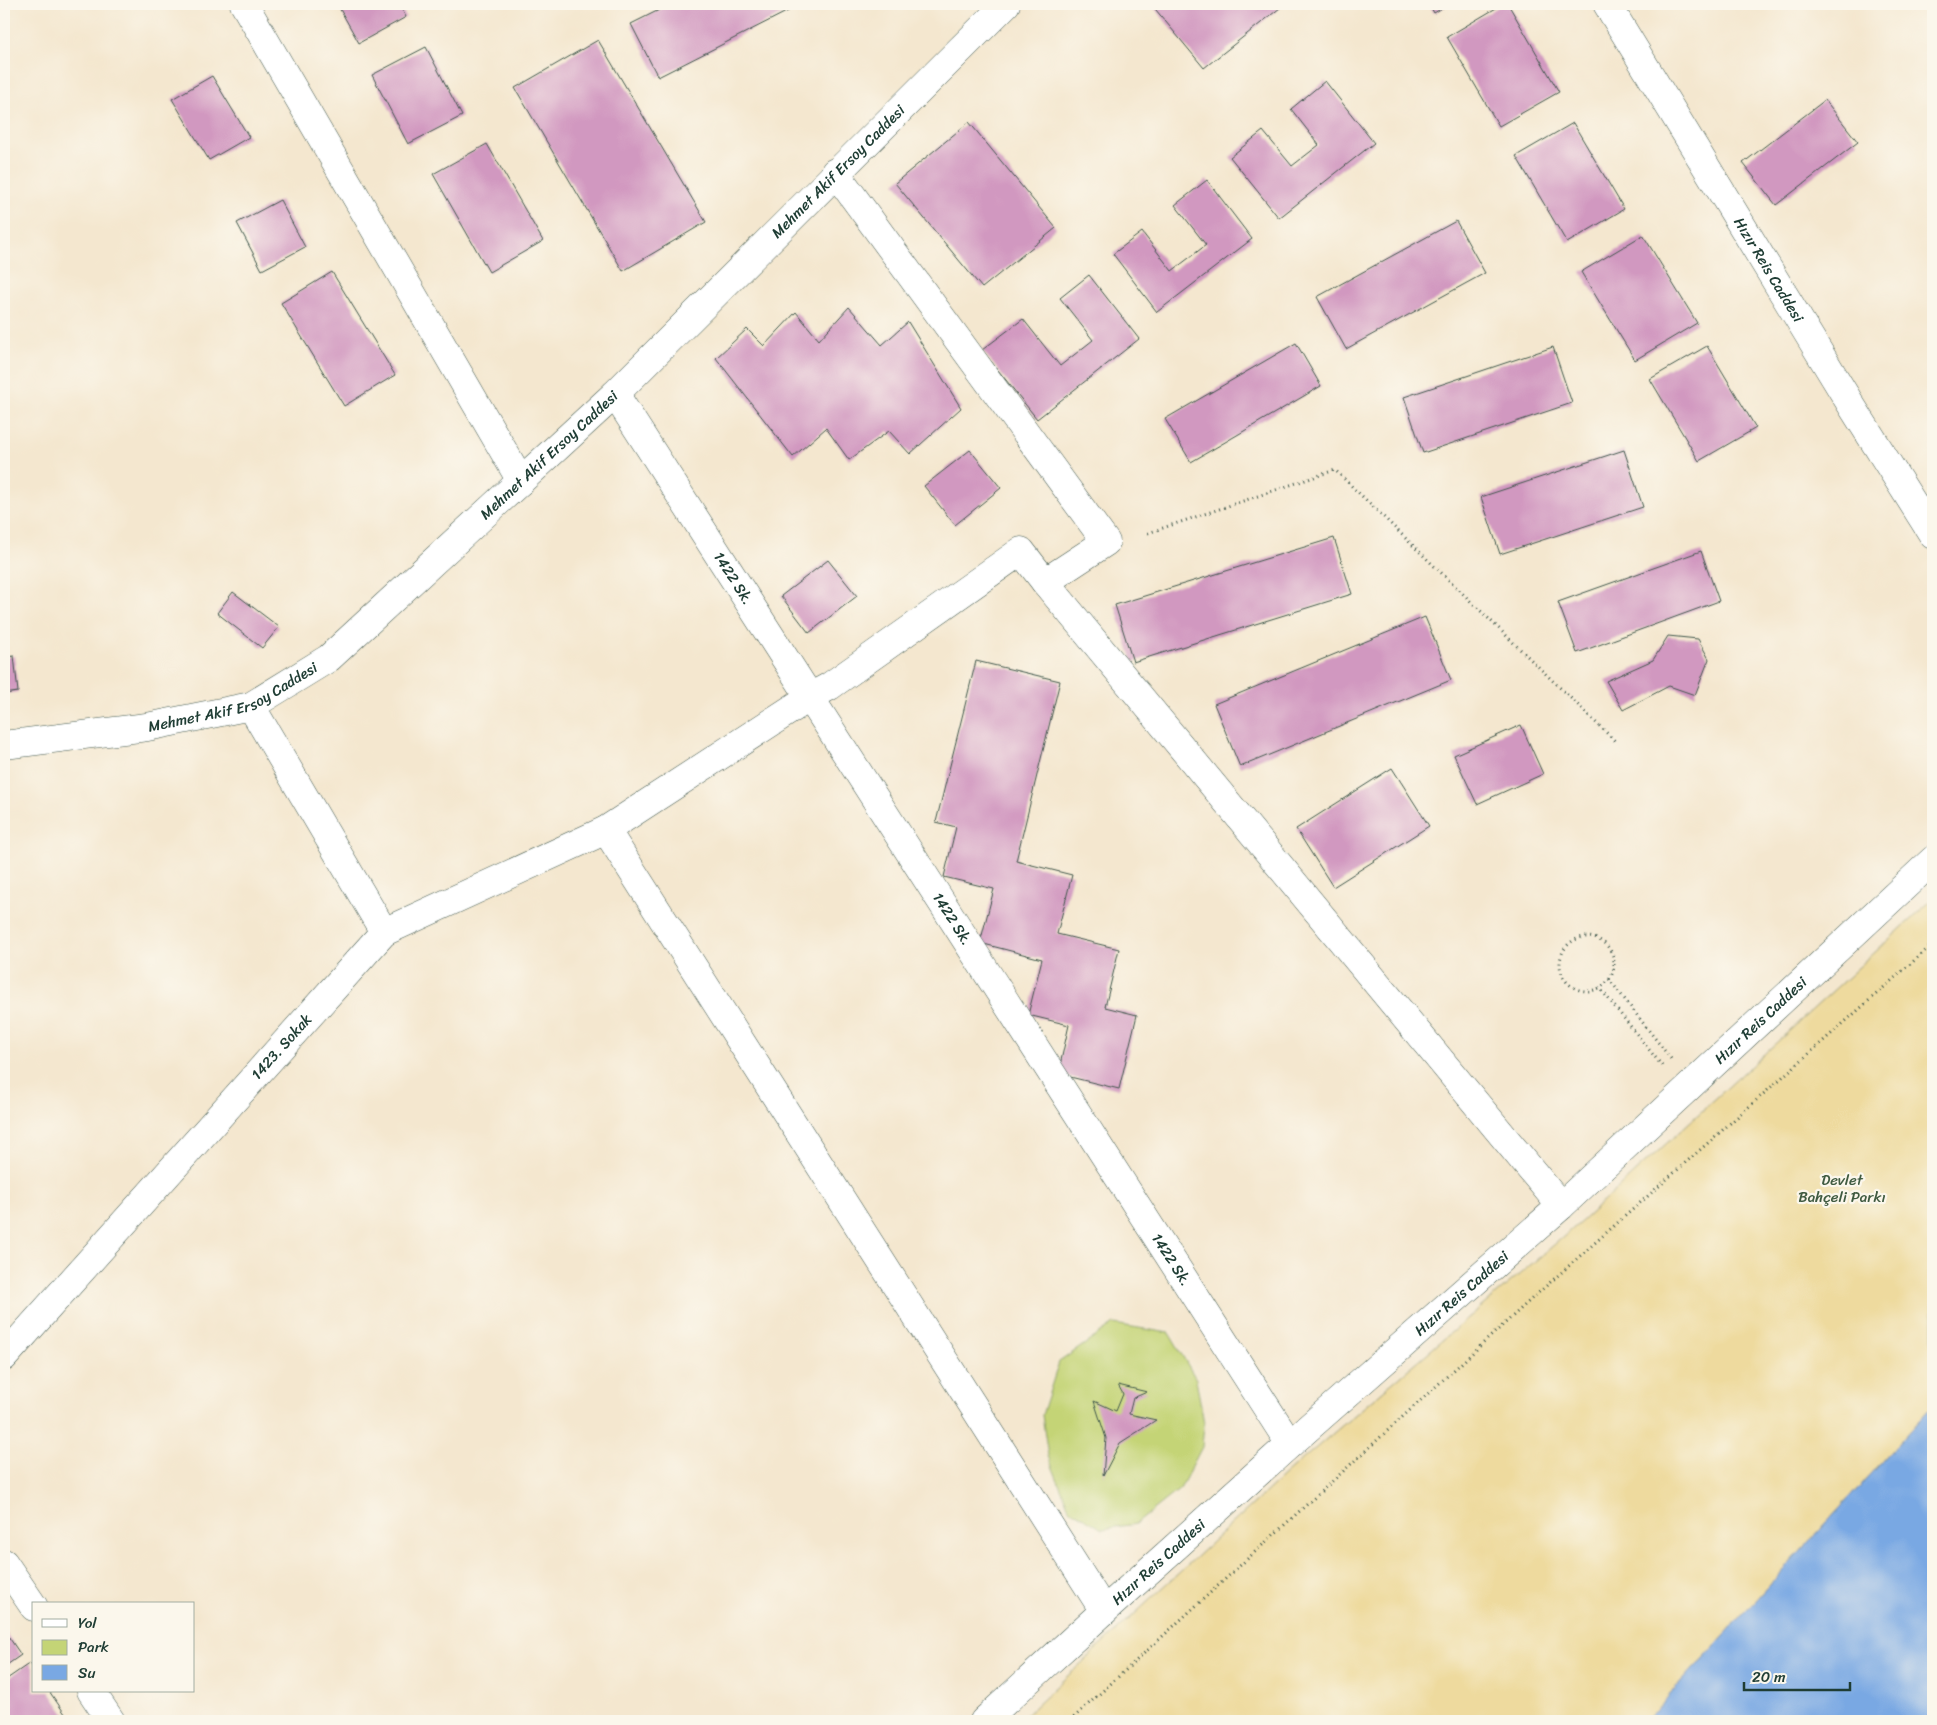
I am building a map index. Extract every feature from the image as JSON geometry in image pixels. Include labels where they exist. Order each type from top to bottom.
[{"type":"street","points":[[244,4],[521,481]]},
{"type":"street","name":"Mehmet Akif Ersoy Caddesi","points":[[4,745],[147,727],[250,706],[329,658],[615,394],[835,172],[1006,4]]},
{"type":"street","name":"Hızır Reis Caddesi","points":[[1607,4],[1853,408],[1933,535]]},
{"type":"street","points":[[835,172],[1106,542],[1046,582]]},
{"type":"street","name":"1422 Sk.","points":[[615,394],[1290,1444]]},
{"type":"street","points":[[250,706],[384,932],[606,830],[810,697],[830,686],[1021,551],[1561,1206]]},
{"type":"street","points":[[606,830],[1104,1611]]},
{"type":"street","name":"Hızır Reis Caddesi","points":[[984,1721],[1290,1444],[1561,1206],[1933,860]]},
{"type":"street","name":"1423. Sokak","points":[[4,1357],[384,932]]},
{"type":"street","points":[[4,1563],[32,1604]]},
{"type":"street","points":[[92,1692],[111,1721]]},
{"type":"path","points":[[1148,533],[1335,470],[1615,741]]},
{"type":"path","points":[[1582,938],[1591,938],[1608,946],[1614,963],[1613,973],[1609,980],[1594,990],[1586,992],[1577,990],[1564,978],[1561,971],[1562,954],[1566,947],[1582,938]]},
{"type":"path","points":[[1070,1721],[1529,1301],[1933,944]]},
{"type":"path","points":[[1609,980],[1674,1062]]},
{"type":"path","points":[[1599,987],[1664,1069]]},
{"type":"green space","points":[[1114,1324],[1169,1333],[1196,1379],[1204,1423],[1202,1447],[1180,1489],[1136,1524],[1102,1529],[1069,1508],[1048,1456],[1042,1415],[1059,1362]]},
{"type":"sand","points":[[1933,899],[1933,1406],[1646,1721],[1019,1721],[1289,1471],[1582,1221]]},
{"type":"water","points":[[1933,1406],[1933,1721],[1646,1721]]},
{"type":"building","points":[[337,4],[399,4],[406,17],[359,43]]},
{"type":"building","points":[[671,4],[802,4],[658,77],[631,24]]},
{"type":"building","points":[[1151,4],[1285,4],[1204,68]]},
{"type":"building","points":[[1429,4],[1449,4],[1434,13]]},
{"type":"building","points":[[1503,4],[1508,4],[1559,92],[1499,126],[1447,37]]},
{"type":"building","points":[[598,40],[706,222],[623,271],[515,88]]},
{"type":"building","points":[[426,47],[462,116],[408,144],[372,75]]},
{"type":"building","points":[[212,76],[249,137],[209,160],[172,99]]},
{"type":"building","points":[[1325,81],[1374,143],[1279,218],[1230,157],[1263,131],[1292,166],[1319,145],[1291,109]]},
{"type":"building","points":[[1825,100],[1858,142],[1776,205],[1743,163]]},
{"type":"building","points":[[969,122],[1056,228],[982,288],[895,183]]},
{"type":"building","points":[[1573,123],[1624,209],[1567,243],[1516,156]]},
{"type":"building","points":[[487,144],[543,241],[489,272],[433,174]]},
{"type":"building","points":[[1207,180],[1252,239],[1157,312],[1113,254],[1142,232],[1172,271],[1206,245],[1175,205]]},
{"type":"building","points":[[280,200],[305,247],[262,270],[237,223]]},
{"type":"building","points":[[1456,221],[1485,273],[1346,349],[1317,297]]},
{"type":"building","points":[[1643,235],[1697,323],[1635,360],[1581,272]]},
{"type":"building","points":[[332,272],[395,375],[344,406],[281,303]]},
{"type":"building","points":[[1089,275],[1139,339],[1037,419],[982,350],[1023,319],[1060,366],[1093,340],[1060,298]]},
{"type":"building","points":[[849,307],[882,345],[908,322],[961,408],[910,454],[889,431],[849,460],[826,428],[793,457],[716,358],[747,329],[764,346],[796,312],[819,340]]},
{"type":"building","points":[[1296,343],[1321,386],[1191,462],[1165,419]]},
{"type":"building","points":[[1707,346],[1756,428],[1699,461],[1650,379]]},
{"type":"building","points":[[1553,347],[1572,403],[1423,453],[1404,397]]},
{"type":"building","points":[[970,450],[1001,488],[955,525],[924,486]]},
{"type":"building","points":[[1624,450],[1643,507],[1500,554],[1481,497]]},
{"type":"building","points":[[1334,538],[1352,594],[1133,662],[1115,605]]},
{"type":"building","points":[[1701,551],[1719,601],[1577,653],[1558,602]]},
{"type":"building","points":[[828,560],[857,596],[809,633],[781,596]]},
{"type":"building","points":[[233,592],[279,627],[262,648],[217,613]]},
{"type":"building","points":[[1425,617],[1451,680],[1240,767],[1214,704]]},
{"type":"building","points":[[1668,636],[1698,639],[1709,659],[1695,695],[1669,686],[1623,710],[1606,681],[1653,660]]},
{"type":"building","points":[[14,656],[18,692],[4,694],[4,657]]},
{"type":"building","points":[[976,661],[1060,681],[1016,861],[1072,875],[1057,934],[1119,949],[1105,1007],[1137,1015],[1119,1089],[1058,1074],[1069,1025],[1028,1015],[1042,959],[980,943],[994,889],[944,877],[956,827],[936,822]]},
{"type":"building","points":[[1521,725],[1543,774],[1477,804],[1454,755]]},
{"type":"building","points":[[1392,768],[1429,826],[1333,887],[1296,829]]},
{"type":"building","points":[[1118,1385],[1147,1392],[1133,1398],[1129,1414],[1156,1420],[1120,1443],[1103,1476],[1106,1438],[1094,1401],[1116,1411],[1123,1394]]},
{"type":"building","points":[[4,1630],[21,1655],[4,1667]]},
{"type":"building","points":[[30,1663],[32,1666],[32,1692],[50,1692],[70,1721],[4,1721],[4,1681]]},
{"type":"park label","name":"Devlet Bahçeli Parkı","points":[[1842,1188]]}]
